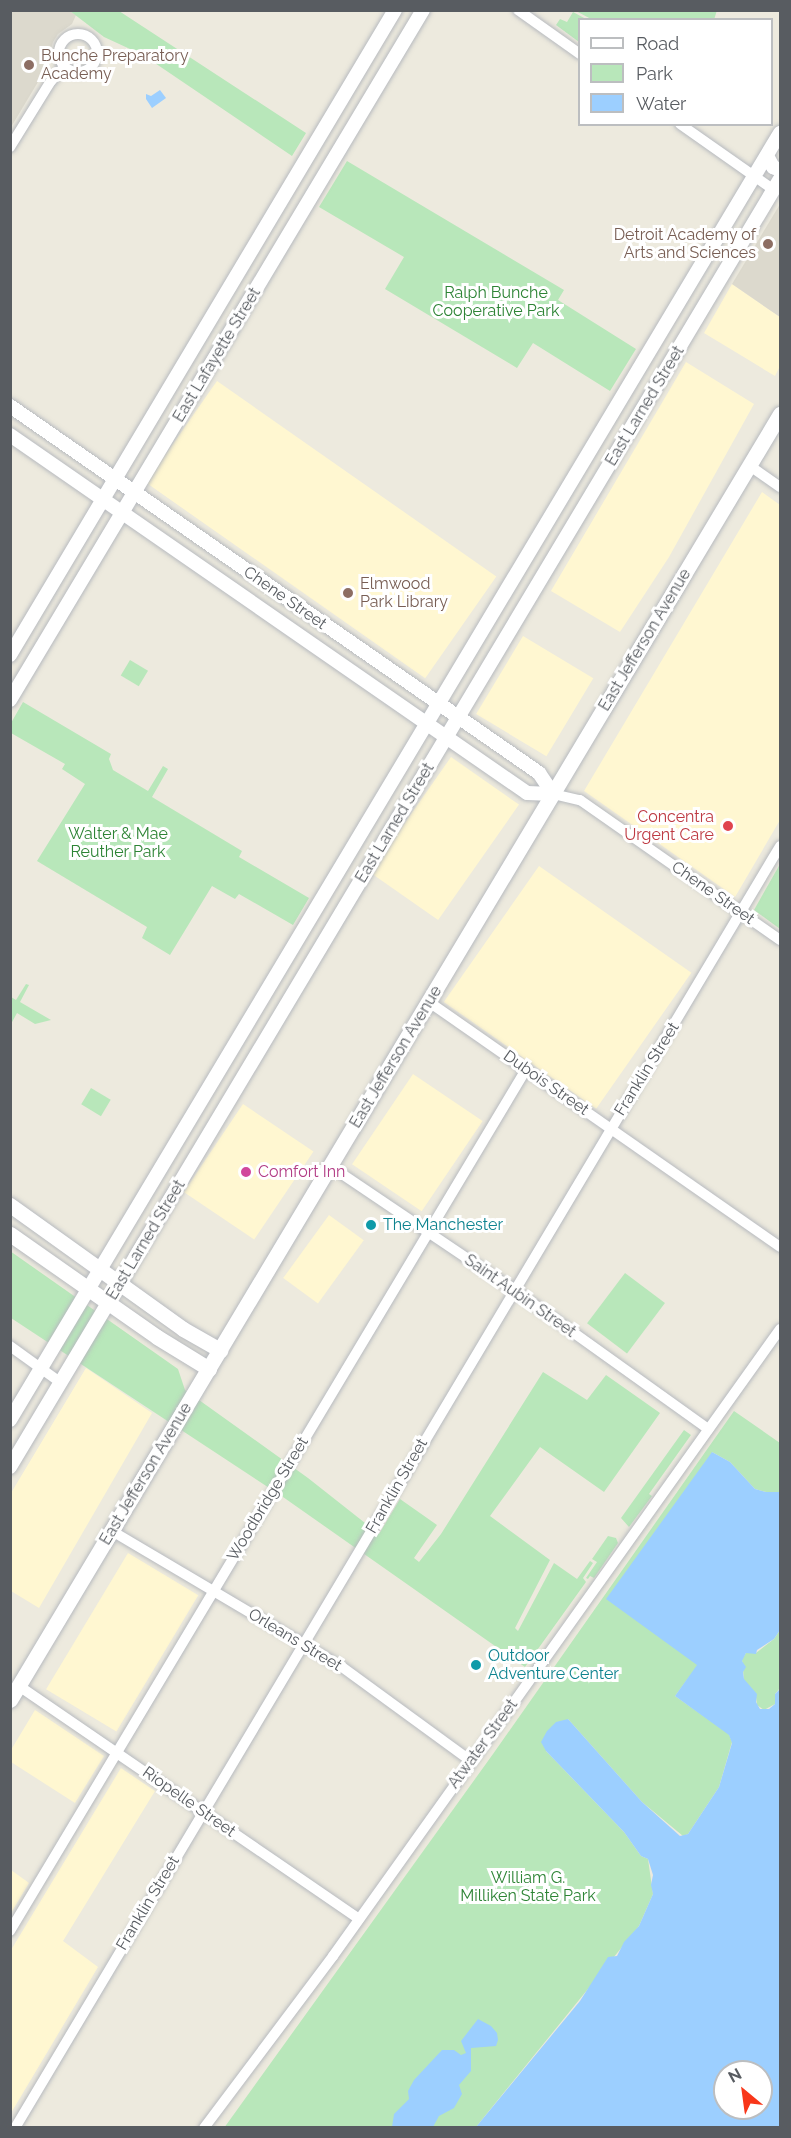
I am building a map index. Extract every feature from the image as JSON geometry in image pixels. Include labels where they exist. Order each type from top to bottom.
[{"type":"main road","name":"East Jefferson Avenue","points":[[10,1700],[780,414]]},
{"type":"main road","points":[[10,1206],[189,1332],[220,1350]]},
{"type":"main road","points":[[10,1234],[108,1303],[208,1369]]},
{"type":"main road","points":[[69,1275],[78,1268],[81,1256]]},
{"type":"main road","points":[[126,1315],[130,1304],[140,1298]]},
{"type":"main road","points":[[179,1350],[187,1343],[189,1332]]},
{"type":"street","name":"East Lafayette Street","points":[[10,655],[395,10]]},
{"type":"street","name":"East Lafayette Street","points":[[10,700],[423,10]]},
{"type":"street","points":[[518,10],[578,53]]},
{"type":"street","points":[[10,147],[51,81],[64,67]]},
{"type":"street","points":[[684,126],[755,176],[777,184]]},
{"type":"street","name":"East Larned Street","points":[[10,1420],[780,133]]},
{"type":"street","points":[[767,156],[773,167],[780,170]]},
{"type":"street","name":"East Larned Street","points":[[12,1462],[777,184]]},
{"type":"street","points":[[740,200],[755,201],[760,212]]},
{"type":"street","points":[[236,277],[256,289]]},
{"type":"street","points":[[661,333],[681,345]]},
{"type":"street","name":"Chene Street","points":[[10,406],[539,773],[553,794]]},
{"type":"street","name":"Chene Street","points":[[10,435],[513,784],[529,794],[553,794],[580,800],[780,940]]},
{"type":"street","points":[[129,456],[135,468],[149,469]]},
{"type":"street","points":[[79,483],[91,477],[95,465]]},
{"type":"street","points":[[750,466],[780,487]]},
{"type":"street","points":[[576,475],[596,487]]},
{"type":"street","points":[[143,528],[146,513],[157,508]]},
{"type":"street","points":[[91,519],[106,524],[110,534]]},
{"type":"street","points":[[229,587],[242,568]]},
{"type":"street","points":[[321,651],[333,632]]},
{"type":"street","points":[[451,684],[457,694],[470,698]]},
{"type":"street","points":[[404,708],[418,702],[418,689]]},
{"type":"street","points":[[468,752],[470,738],[483,734]]},
{"type":"street","points":[[412,748],[426,748],[433,760]]},
{"type":"street","points":[[513,784],[527,778],[527,765]]},
{"type":"street","name":"Franklin Street","points":[[15,2127],[780,846]]},
{"type":"street","points":[[267,990],[288,1002]]},
{"type":"street","name":"Dubois Street","points":[[429,1002],[527,1068],[780,1247]]},
{"type":"street","name":"Woodbridge Street","points":[[10,1931],[527,1068]]},
{"type":"street","points":[[172,1149],[192,1162]]},
{"type":"street","name":"Saint Aubin Street","points":[[330,1166],[514,1290],[708,1429]]},
{"type":"street","points":[[112,1250],[120,1261],[132,1263]]},
{"type":"street","name":"Atwater Street","points":[[204,2127],[359,1919],[780,1329]]},
{"type":"street","points":[[10,1346],[60,1382]]},
{"type":"street","points":[[28,1391],[41,1394],[47,1406]]},
{"type":"street","name":"Orleans Street","points":[[112,1531],[360,1680],[471,1761]]},
{"type":"street","name":"Riopelle Street","points":[[19,1686],[359,1919]]},
{"type":"shaded area","name":"Bunche Preparatory Academy","points":[[11,11],[70,11],[76,15],[72,24],[58,34],[53,42],[44,72],[11,127]]},
{"type":"shaded area","name":"Detroit Academy of Arts and Sciences","points":[[780,204],[780,317],[732,284]]},
{"type":"shaded area","points":[[732,284],[780,317],[780,366],[775,376],[704,333]]},
{"type":"shaded area","points":[[686,362],[754,404],[669,557],[620,632],[551,591]]},
{"type":"shaded area","points":[[217,381],[496,577],[425,678],[146,483]]},
{"type":"shaded area","points":[[762,492],[780,505],[780,820],[735,897],[584,791]]},
{"type":"shaded area","points":[[523,636],[593,678],[546,756],[476,714]]},
{"type":"shaded area","points":[[451,757],[519,805],[438,920],[370,873]]},
{"type":"shaded area","points":[[539,866],[691,973],[596,1109],[444,1002]]},
{"type":"shaded area","points":[[413,1074],[483,1121],[422,1211],[352,1164]]},
{"type":"shaded area","points":[[243,1104],[313,1152],[254,1239],[184,1192]]},
{"type":"shaded area","points":[[329,1215],[364,1240],[318,1303],[283,1278]]},
{"type":"shaded area","points":[[86,1368],[152,1413],[39,1608],[11,1591],[11,1493]]},
{"type":"shaded area","points":[[128,1553],[198,1595],[116,1732],[46,1689]]},
{"type":"shaded area","points":[[35,1710],[104,1756],[75,1803],[11,1762],[11,1750]]},
{"type":"shaded area","points":[[121,1768],[155,1791],[63,1941],[98,1967],[11,2113],[11,1950]]},
{"type":"shaded area","points":[[11,1870],[29,1883],[11,1913]]},
{"type":"green space","points":[[717,10],[715,18],[589,18],[576,11]]},
{"type":"green space","points":[[70,11],[119,11],[306,133],[292,156],[143,55],[104,37]]},
{"type":"green space","points":[[573,12],[584,18],[578,18],[578,41],[556,25],[560,19],[567,22]]},
{"type":"green space","name":"Ralph Bunche Cooperative Park","points":[[347,161],[564,290],[558,300],[636,349],[610,391],[533,343],[517,368],[385,289],[404,257],[319,207]]},
{"type":"green space","points":[[130,660],[148,671],[139,686],[121,675]]},
{"type":"green space","name":"Walter & Mae Reuther Park","points":[[23,702],[111,754],[109,759],[113,770],[148,791],[163,766],[168,769],[152,797],[242,851],[239,857],[309,898],[293,925],[239,894],[235,899],[212,886],[170,955],[142,938],[147,927],[37,861],[85,784],[62,769],[65,764],[11,733],[11,723]]},
{"type":"green space","points":[[780,864],[780,929],[754,910]]},
{"type":"green space","points":[[26,984],[29,985],[20,1002],[51,1020],[35,1024],[17,1013],[11,1024],[11,997],[16,1000]]},
{"type":"green space","points":[[91,1088],[111,1100],[101,1116],[81,1104]]},
{"type":"green space","points":[[10,1251],[178,1369],[185,1390],[308,1478],[379,1534],[400,1499],[437,1525],[414,1558],[419,1562],[441,1534],[543,1372],[587,1400],[606,1375],[660,1413],[604,1492],[540,1447],[490,1516],[550,1560],[515,1628],[518,1631],[554,1563],[577,1579],[590,1561],[593,1563],[583,1578],[586,1582],[525,1667],[283,1497],[11,1318]]},
{"type":"green space","points":[[625,1273],[665,1303],[627,1353],[587,1323]]},
{"type":"green space","name":"William G. Milliken State Park","points":[[734,1411],[780,1443],[780,1492],[755,1489],[730,1462],[712,1452],[698,1665],[675,1696],[729,1734],[732,1742],[719,1787],[688,1834],[683,1836],[642,1802],[568,1719],[546,1751],[624,1832],[641,1856],[648,1859],[653,1894],[639,1926],[476,2127],[224,2128],[493,1754]]},
{"type":"green space","points":[[684,1430],[691,1435],[649,1494],[652,1496],[629,1527],[621,1518]]},
{"type":"green space","points":[[608,1536],[616,1538],[618,1543],[594,1578],[590,1576],[588,1579],[586,1578],[597,1562],[592,1559]]},
{"type":"green space","points":[[780,1630],[780,1688],[775,1694],[775,1704],[764,1710],[757,1705],[756,1697],[744,1680],[742,1659],[746,1653],[756,1653],[774,1639]]},
{"type":"water","points":[[160,90],[166,98],[152,108],[146,99],[146,94],[151,96]]},
{"type":"water","points":[[712,1452],[730,1462],[755,1489],[780,1492],[780,1630],[774,1639],[757,1650],[756,1654],[746,1653],[742,1661],[746,1667],[743,1672],[744,1679],[757,1694],[756,1702],[760,1709],[769,1709],[775,1704],[775,1694],[779,1690],[780,1681],[780,2127],[476,2127],[580,2001],[608,1957],[617,1956],[624,1942],[639,1926],[653,1894],[651,1885],[653,1875],[648,1859],[641,1856],[624,1832],[546,1751],[541,1742],[556,1722],[568,1719],[642,1802],[680,1836],[688,1834],[719,1787],[732,1743],[729,1735],[675,1696],[697,1665],[606,1599]]},
{"type":"water","points":[[478,2019],[491,2026],[497,2033],[498,2040],[496,2046],[471,2048],[471,2071],[459,2085],[462,2094],[454,2108],[439,2116],[433,2127],[392,2127],[394,2114],[409,2099],[408,2091],[414,2080],[442,2050],[454,2050],[461,2055],[466,2053],[461,2041]]},
{"type":"place","name":"Bunche Preparatory Academy","points":[[29,65]]},
{"type":"place","name":"Detroit Academy of Arts and Sciences","points":[[768,244]]},
{"type":"place","name":"Elmwood Park Library","points":[[348,593]]},
{"type":"place","name":"Concentra Urgent Care","points":[[728,826]]},
{"type":"place","name":"Comfort Inn","points":[[246,1172]]},
{"type":"place","name":"The Manchester","points":[[371,1225]]},
{"type":"place","name":"Outdoor Adventure Center","points":[[476,1665]]}]
